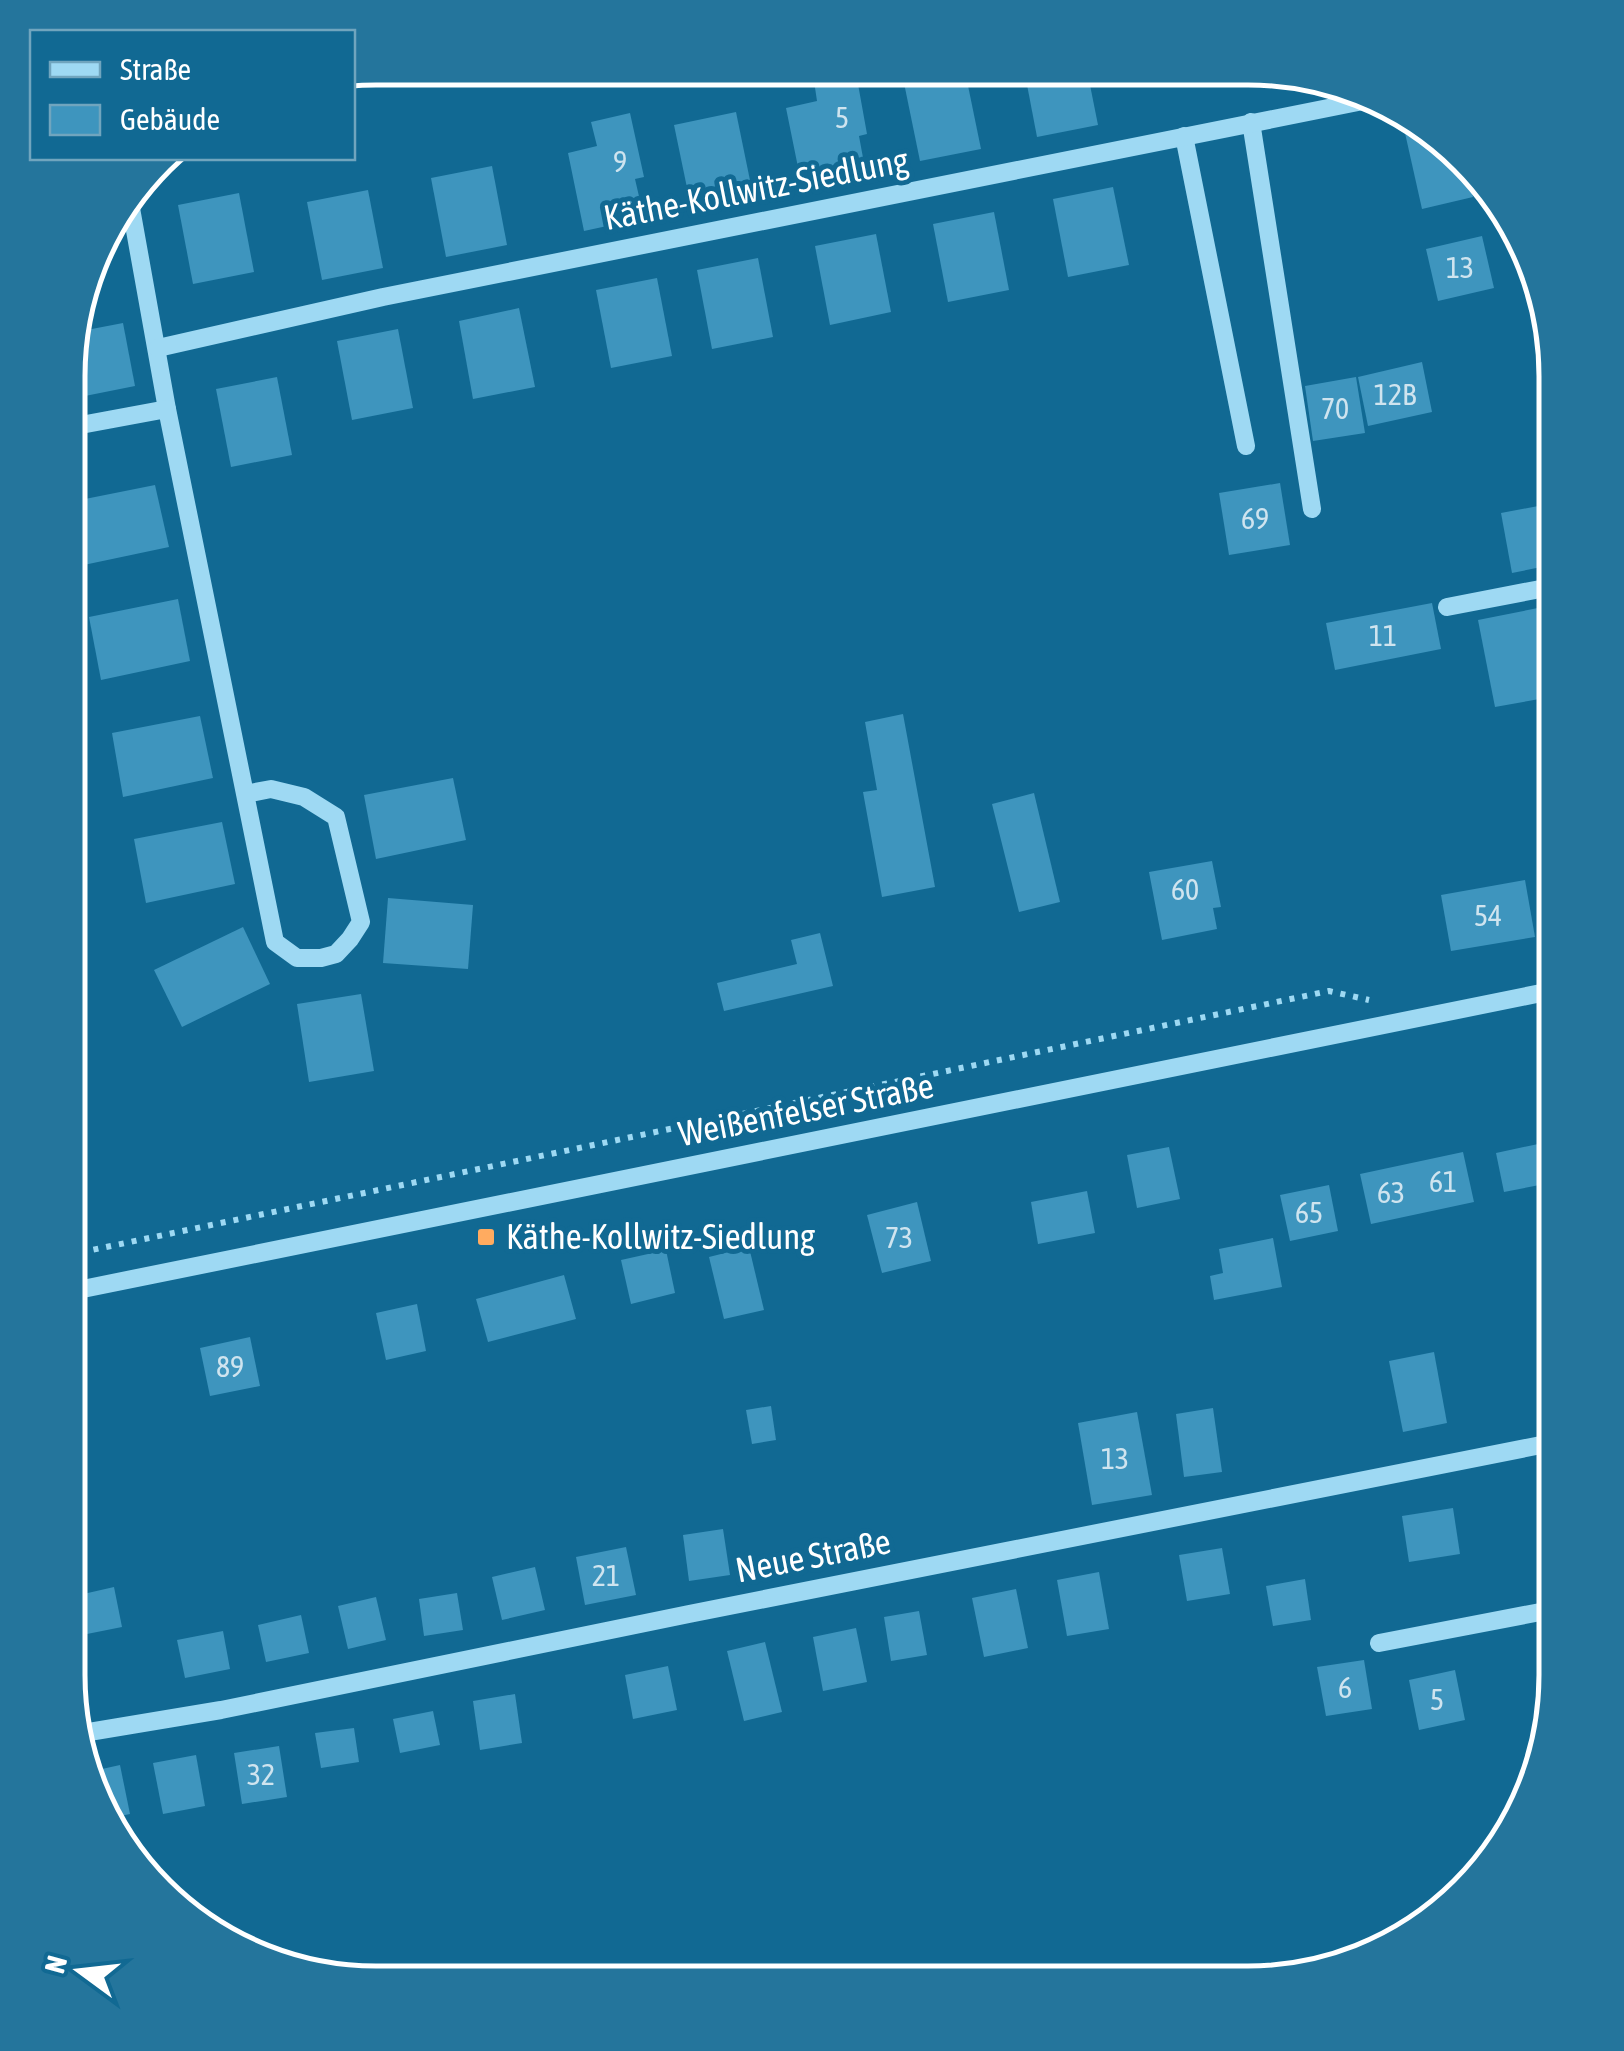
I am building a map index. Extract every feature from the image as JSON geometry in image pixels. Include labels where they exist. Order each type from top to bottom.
[{"type":"street","name":"Käthe-Kollwitz-Siedlung","points":[[158,348],[383,297],[1349,104]]},
{"type":"street","points":[[1250,122],[1312,509]]},
{"type":"street","points":[[1184,136],[1246,446]]},
{"type":"street","points":[[133,215],[167,409],[245,794],[275,942],[296,958],[336,954],[360,922],[336,817],[304,797],[271,789],[245,794]]},
{"type":"street","points":[[85,424],[167,409]]},
{"type":"street","points":[[1447,608],[1539,589]]},
{"type":"street","name":"Weißenfelser Straße","points":[[85,1289],[1539,994]]},
{"type":"street","name":"Neue Straße","points":[[91,1732],[220,1710],[1538,1446]]},
{"type":"street","points":[[1379,1643],[1538,1612]]},
{"type":"path","points":[[85,1251],[1329,991],[1370,1000]]},
{"type":"building","points":[[815,85],[858,85],[867,134],[859,136],[866,174],[802,187],[786,108],[817,101]]},
{"type":"building","points":[[904,85],[968,85],[981,149],[920,161]]},
{"type":"building","points":[[1027,85],[1090,85],[1098,125],[1037,137]]},
{"type":"building","points":[[736,112],[753,195],[691,207],[674,125]]},
{"type":"building","points":[[630,113],[644,177],[635,179],[644,218],[584,231],[568,153],[597,146],[591,122]]},
{"type":"building","points":[[1405,133],[1440,157],[1467,184],[1473,197],[1422,209]]},
{"type":"building","points":[[492,166],[507,245],[446,257],[431,178]]},
{"type":"building","points":[[1113,187],[1129,265],[1068,277],[1053,199]]},
{"type":"building","points":[[368,190],[383,268],[322,280],[307,202]]},
{"type":"building","points":[[239,193],[254,272],[193,284],[178,205]]},
{"type":"building","points":[[994,212],[1009,290],[948,302],[933,224]]},
{"type":"building","points":[[876,234],[891,312],[830,325],[815,246]]},
{"type":"building","points":[[1482,236],[1494,288],[1438,301],[1426,249]]},
{"type":"building","points":[[758,258],[773,337],[712,349],[697,270]]},
{"type":"building","points":[[657,278],[672,356],[611,368],[596,290]]},
{"type":"building","points":[[519,308],[535,387],[473,399],[459,321]]},
{"type":"building","points":[[123,323],[135,386],[85,396],[89,330]]},
{"type":"building","points":[[398,329],[413,408],[352,420],[337,341]]},
{"type":"building","points":[[1422,362],[1432,412],[1368,426],[1358,377]]},
{"type":"building","points":[[277,377],[292,455],[231,467],[216,389]]},
{"type":"building","points":[[1356,377],[1365,433],[1313,441],[1305,386]]},
{"type":"building","points":[[1280,483],[1290,545],[1229,555],[1219,493]]},
{"type":"building","points":[[155,485],[169,547],[85,565],[85,499]]},
{"type":"building","points":[[1539,506],[1539,568],[1512,573],[1501,513]]},
{"type":"building","points":[[178,599],[190,661],[101,680],[89,617]]},
{"type":"building","points":[[1432,603],[1441,649],[1335,670],[1326,623]]},
{"type":"building","points":[[1539,608],[1539,699],[1495,707],[1478,620]]},
{"type":"building","points":[[903,714],[935,887],[882,897],[863,792],[877,790],[865,722]]},
{"type":"building","points":[[200,716],[213,778],[123,797],[112,733]]},
{"type":"building","points":[[453,778],[466,840],[376,859],[364,795]]},
{"type":"building","points":[[1034,793],[1060,902],[1019,912],[992,804]]},
{"type":"building","points":[[222,822],[235,884],[146,903],[134,839]]},
{"type":"building","points":[[1212,861],[1221,907],[1213,908],[1217,929],[1162,940],[1149,872]]},
{"type":"building","points":[[1525,880],[1535,937],[1451,951],[1441,895]]},
{"type":"building","points":[[388,898],[473,905],[468,969],[383,963]]},
{"type":"building","points":[[243,927],[270,984],[182,1027],[154,970]]},
{"type":"building","points":[[820,933],[833,986],[724,1011],[717,983],[797,964],[791,940]]},
{"type":"building","points":[[361,994],[374,1071],[309,1082],[297,1004]]},
{"type":"building","points":[[1538,1144],[1538,1185],[1504,1192],[1496,1153]]},
{"type":"building","points":[[1169,1147],[1180,1199],[1137,1208],[1127,1155]]},
{"type":"building","points":[[1463,1152],[1474,1202],[1371,1224],[1360,1174]]},
{"type":"building","points":[[1329,1185],[1338,1231],[1290,1241],[1280,1195]]},
{"type":"building","points":[[1087,1191],[1095,1233],[1038,1244],[1031,1202]]},
{"type":"building","points":[[917,1202],[931,1261],[882,1273],[867,1215]]},
{"type":"building","points":[[1273,1238],[1282,1287],[1214,1300],[1210,1276],[1223,1273],[1219,1249]]},
{"type":"building","points":[[749,1247],[764,1310],[724,1319],[709,1257]]},
{"type":"building","points":[[666,1250],[675,1293],[631,1304],[621,1260]]},
{"type":"building","points":[[564,1275],[576,1319],[488,1342],[476,1299]]},
{"type":"building","points":[[417,1304],[426,1351],[386,1360],[376,1313]]},
{"type":"building","points":[[250,1337],[260,1386],[210,1396],[200,1348]]},
{"type":"building","points":[[1434,1352],[1447,1423],[1403,1432],[1389,1361]]},
{"type":"building","points":[[771,1406],[776,1440],[752,1444],[746,1410]]},
{"type":"building","points":[[1213,1408],[1222,1472],[1184,1477],[1176,1414]]},
{"type":"building","points":[[1137,1412],[1152,1495],[1092,1505],[1078,1423]]},
{"type":"building","points":[[1453,1508],[1460,1554],[1409,1562],[1402,1516]]},
{"type":"building","points":[[723,1529],[730,1575],[689,1581],[683,1535]]},
{"type":"building","points":[[626,1547],[636,1595],[585,1605],[576,1557]]},
{"type":"building","points":[[1222,1548],[1230,1594],[1187,1601],[1179,1555]]},
{"type":"building","points":[[535,1567],[545,1610],[502,1620],[492,1577]]},
{"type":"building","points":[[1099,1572],[1109,1629],[1067,1636],[1057,1580]]},
{"type":"building","points":[[1305,1579],[1311,1620],[1273,1626],[1266,1586]]},
{"type":"building","points":[[114,1587],[122,1627],[87,1634],[85,1594]]},
{"type":"building","points":[[1016,1589],[1028,1648],[984,1657],[972,1598]]},
{"type":"building","points":[[457,1593],[463,1630],[424,1636],[419,1599]]},
{"type":"building","points":[[376,1597],[386,1640],[348,1649],[338,1606]]},
{"type":"building","points":[[919,1611],[927,1655],[891,1661],[884,1617]]},
{"type":"building","points":[[301,1615],[309,1653],[266,1662],[258,1625]]},
{"type":"building","points":[[856,1628],[867,1682],[823,1691],[813,1637]]},
{"type":"building","points":[[223,1631],[230,1669],[185,1678],[177,1640]]},
{"type":"building","points":[[765,1642],[782,1712],[744,1721],[727,1651]]},
{"type":"building","points":[[1364,1660],[1372,1709],[1326,1716],[1317,1667]]},
{"type":"building","points":[[668,1666],[677,1710],[633,1719],[625,1675]]},
{"type":"building","points":[[1455,1670],[1465,1720],[1419,1730],[1409,1680]]},
{"type":"building","points":[[515,1694],[522,1743],[480,1750],[473,1701]]},
{"type":"building","points":[[433,1711],[440,1745],[400,1753],[393,1719]]},
{"type":"building","points":[[354,1728],[359,1762],[321,1768],[315,1733]]},
{"type":"building","points":[[279,1746],[287,1797],[242,1804],[234,1753]]},
{"type":"building","points":[[196,1755],[205,1806],[163,1814],[153,1763]]},
{"type":"building","points":[[120,1765],[130,1814],[121,1816],[101,1769]]},
{"type":"place","name":"Käthe-Kollwitz-Siedlung","points":[[486,1237]]}]
